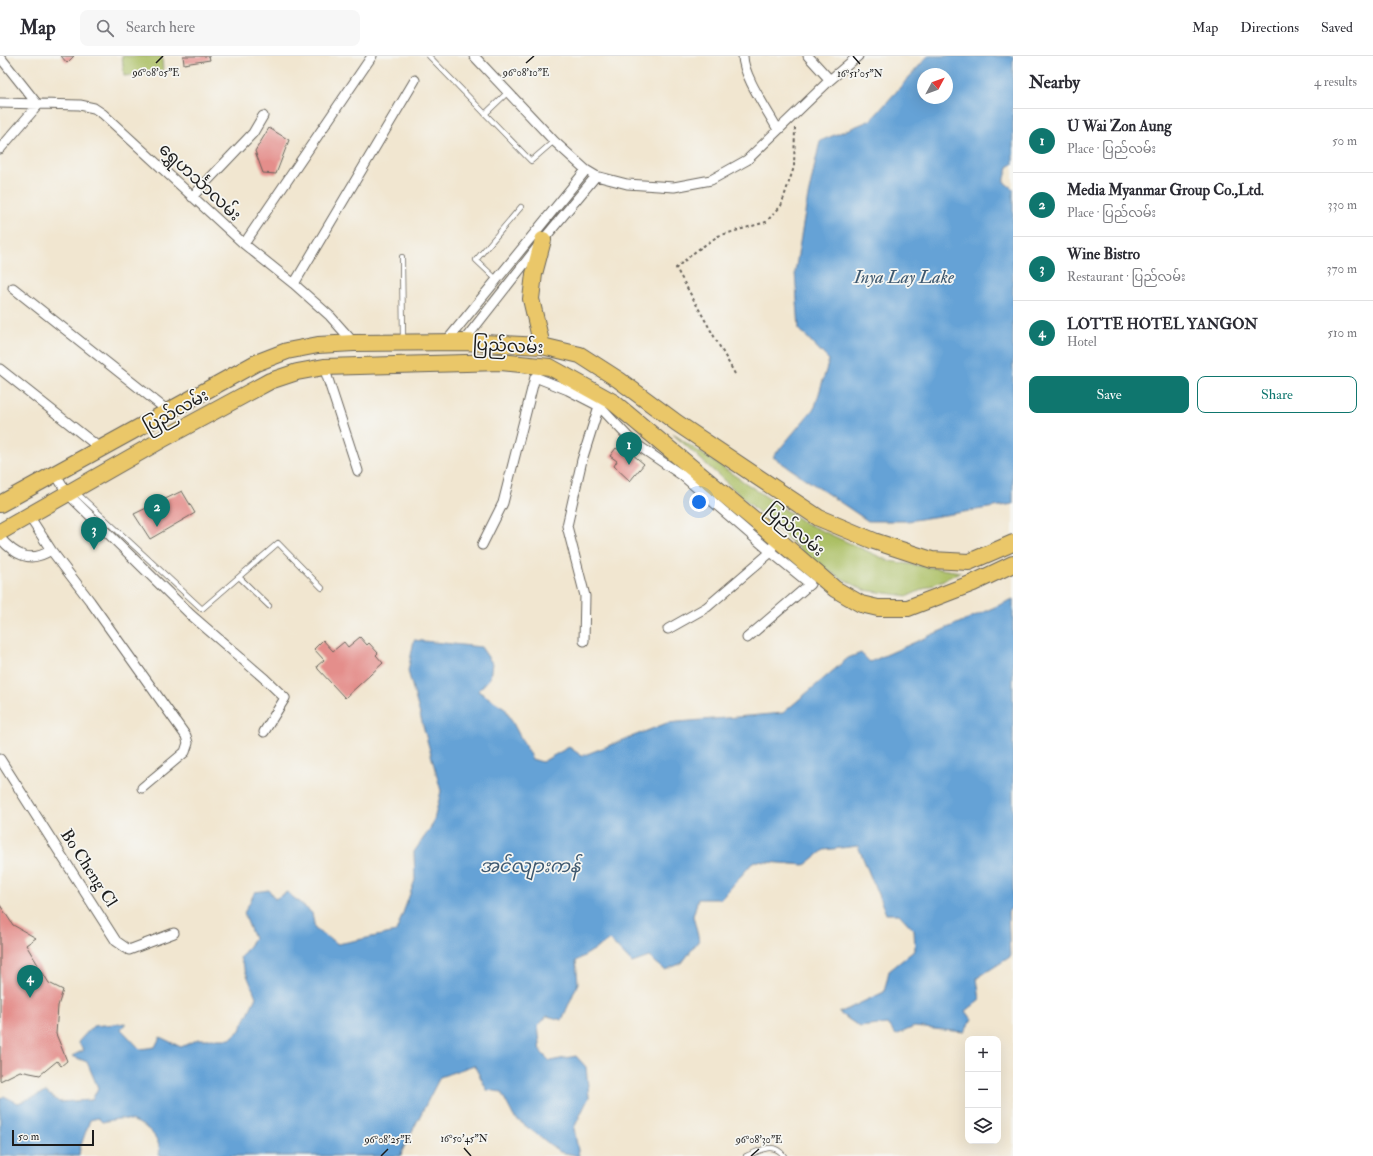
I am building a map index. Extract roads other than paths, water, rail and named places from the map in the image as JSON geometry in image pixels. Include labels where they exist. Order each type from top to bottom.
[{"type":"highway","points":[[542,346],[531,299],[534,274],[543,240]]},
{"type":"highway","points":[[463,342],[463,363]]},
{"type":"highway","name":"ပြည်လမ်း","points":[[0,504],[256,363],[287,351],[318,345],[354,343],[463,342],[542,346],[580,355],[619,380],[690,432],[819,518],[874,542],[932,560],[969,562],[1013,543]]},
{"type":"highway","name":"ပြည်လမ်း","points":[[0,532],[270,381],[297,372],[324,367],[501,362],[550,367],[612,402],[775,536],[834,589],[861,604],[878,608],[908,608],[973,583],[1013,564]]},
{"type":"street","points":[[244,244],[372,56]]},
{"type":"street","points":[[474,56],[554,141],[586,170],[596,176],[627,184],[674,186],[711,180],[747,160],[830,80],[858,56]]},
{"type":"street","points":[[743,56],[743,62],[749,78],[778,130]]},
{"type":"street","points":[[808,56],[830,80]]},
{"type":"street","points":[[0,57],[38,105],[0,149]]},
{"type":"street","points":[[294,284],[415,80]]},
{"type":"street","name":"ရွှေဟင်္သာလမ်း","points":[[0,103],[80,105],[94,108],[99,111],[244,244],[294,284],[330,316],[354,343]]},
{"type":"street","points":[[192,197],[253,133],[263,116]]},
{"type":"street","points":[[445,343],[586,170]]},
{"type":"street","points":[[463,342],[543,240],[596,176]]},
{"type":"street","points":[[13,288],[168,411]]},
{"type":"street","points":[[324,367],[358,471]]},
{"type":"street","points":[[0,368],[101,449]]},
{"type":"street","points":[[482,545],[503,503],[535,377],[568,390],[599,406],[633,442],[684,476],[810,584],[747,638]]},
{"type":"street","points":[[584,641],[585,596],[567,526],[582,460],[599,406]]},
{"type":"street","points":[[55,473],[70,492],[191,615],[285,698],[264,732]]},
{"type":"street","points":[[29,516],[51,550],[90,601],[186,736],[188,743],[185,752],[142,788]]},
{"type":"street","points":[[668,629],[707,607],[771,552],[775,536]]},
{"type":"street","points":[[0,538],[18,554],[31,558],[43,556],[51,550]]},
{"type":"street","name":"Bo Cheng Cl","points":[[0,759],[116,941],[129,950],[174,933]]},
{"type":"lane","points":[[429,56],[531,161],[554,141]]},
{"type":"lane","points":[[485,114],[508,92]]},
{"type":"lane","points":[[496,279],[476,260],[521,207]]},
{"type":"lane","points":[[402,257],[403,343]]},
{"type":"lane","points":[[70,492],[202,609],[278,543],[322,588]]},
{"type":"lane","points":[[239,577],[270,606]]},
{"type":"lane","points":[[746,1156],[770,1147],[779,1150],[784,1156]]},
{"type":"water","name":"Inya Lay Lake","points":[[928,56],[1013,56],[1013,164],[1008,167],[1004,182],[1013,189],[1013,504],[908,521],[868,521],[773,457],[815,407],[829,360],[799,329],[795,272],[807,201],[820,141],[871,120],[917,68],[917,104],[953,104],[953,68],[917,68]]},
{"type":"water","name":"အင်လျားကန်","points":[[1013,599],[1013,906],[1008,912],[1010,957],[977,978],[980,1000],[966,1011],[972,1019],[964,1032],[914,1027],[896,1035],[887,1024],[860,1027],[839,1013],[884,992],[889,971],[915,950],[914,930],[899,914],[886,914],[858,846],[824,850],[805,865],[754,861],[721,899],[698,899],[693,916],[699,940],[682,963],[665,970],[649,957],[632,963],[610,940],[576,961],[578,983],[562,1020],[547,1016],[538,1026],[541,1052],[550,1061],[576,1056],[586,1067],[589,1097],[574,1128],[579,1156],[560,1152],[514,1117],[501,1092],[487,1090],[474,1065],[440,1077],[402,1151],[401,1156],[159,1156],[158,1142],[150,1131],[144,1126],[131,1120],[116,1119],[102,1122],[98,1118],[90,1120],[80,1148],[79,1156],[0,1156],[0,1099],[4,1096],[18,1103],[46,1092],[59,1102],[92,1100],[98,1088],[87,1062],[72,1056],[84,1050],[78,1042],[93,1026],[126,1023],[121,1029],[140,1049],[155,1047],[160,1037],[181,1047],[198,1039],[230,1039],[240,1030],[256,997],[240,958],[254,939],[244,913],[255,892],[269,890],[275,899],[287,892],[312,913],[315,929],[338,944],[396,932],[415,880],[414,852],[433,824],[441,791],[408,671],[414,640],[481,647],[492,663],[490,678],[478,691],[505,708],[532,759],[542,762],[569,747],[582,756],[667,723],[783,713],[848,658],[861,653],[870,662]]},
{"type":"place","name":"U Wai Zon Aung","points":[[629,465]]},
{"type":"place","name":"Media Myanmar Group Co.,Ltd.","points":[[157,527]]},
{"type":"place","name":"Wine Bistro","points":[[94,550]]},
{"type":"place","name":"LOTTE HOTEL YANGON","points":[[30,998]]}]
